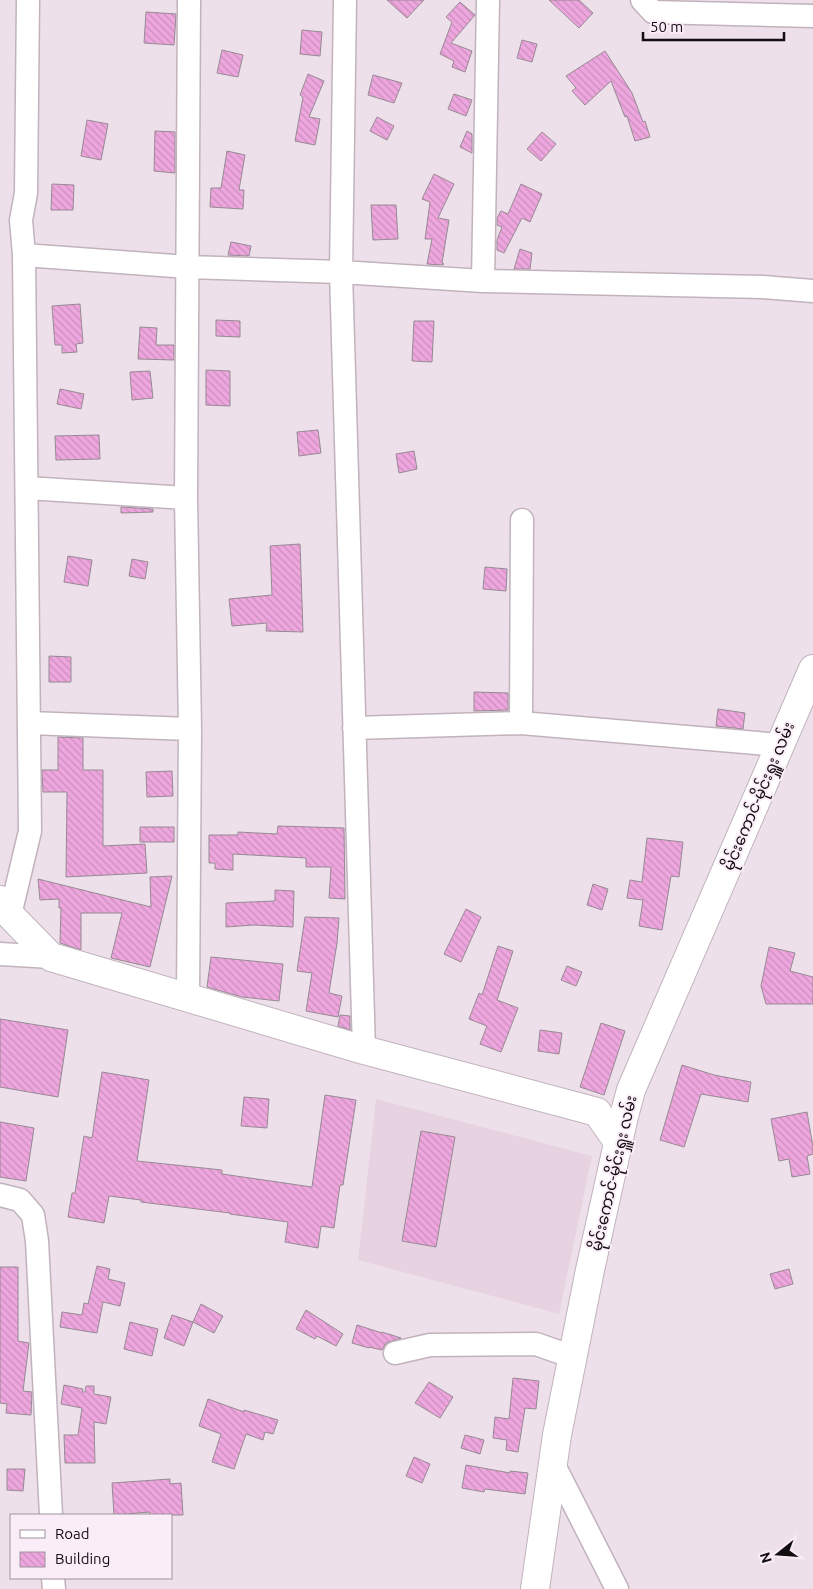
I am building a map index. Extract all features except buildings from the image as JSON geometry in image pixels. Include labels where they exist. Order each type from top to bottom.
[{"type":"main road","name":"မိုင်းကောင်-မိုင်းရှူး လမ်း","points":[[535,1589],[557,1436],[618,1142],[631,1090],[813,669]]},
{"type":"main road","points":[[5,907],[51,957],[364,1050],[597,1112],[618,1142]]},
{"type":"main road","points":[[597,1112],[631,1090]]},
{"type":"street","points":[[5,907],[30,830],[24,255],[21,220],[26,193],[28,0]]},
{"type":"street","points":[[188,998],[190,729],[186,498],[189,0]]},
{"type":"street","points":[[345,0],[341,272],[364,1050]]},
{"type":"street","points":[[484,281],[488,0]]},
{"type":"street","points":[[642,0],[653,12],[813,16]]},
{"type":"street","points":[[24,255],[188,267],[341,272],[484,281],[763,287],[813,291]]},
{"type":"street","points":[[27,488],[186,498]]},
{"type":"street","points":[[521,722],[522,520]]},
{"type":"street","points":[[354,728],[521,722],[780,745]]},
{"type":"street","points":[[29,723],[190,729]]},
{"type":"street","points":[[0,954],[51,957]]},
{"type":"street","points":[[0,1195],[20,1200],[33,1215],[38,1241],[50,1514]]},
{"type":"street","points":[[395,1353],[430,1345],[536,1344],[573,1357]]},
{"type":"street","points":[[554,1465],[617,1589]]},
{"type":"shaded area","points":[[376,1099],[592,1156],[559,1314],[358,1260]]}]
